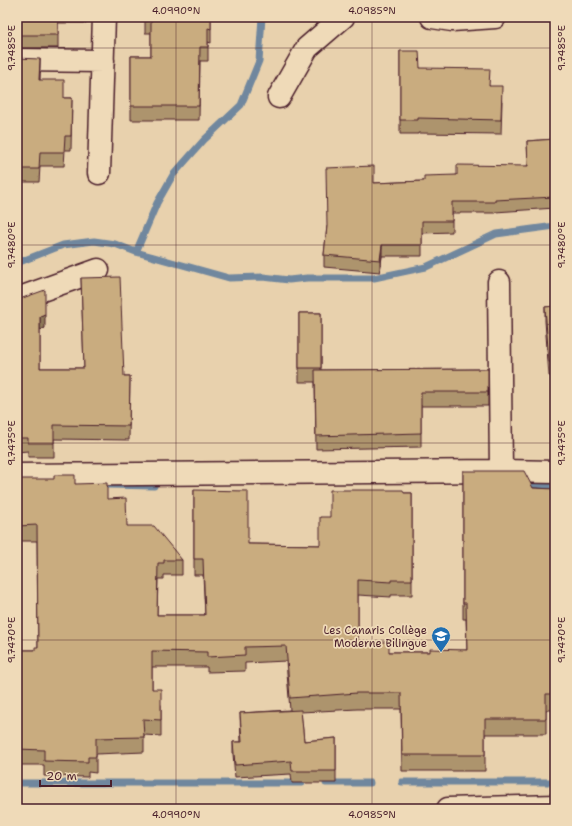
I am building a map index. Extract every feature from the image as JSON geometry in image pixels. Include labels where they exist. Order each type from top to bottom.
[{"type":"street","points":[[99,173],[104,17]]},
{"type":"street","points":[[278,97],[307,48],[343,17]]},
{"type":"street","points":[[432,17],[452,20],[495,17]]},
{"type":"street","points":[[17,60],[103,61]]},
{"type":"street","points":[[17,299],[98,270]]},
{"type":"street","points":[[499,282],[501,471]]},
{"type":"street","points":[[17,475],[501,471],[555,472]]},
{"type":"street","points":[[448,809],[555,806]]},
{"type":"building","points":[[17,17],[58,17],[58,35],[17,35]]},
{"type":"building","points":[[145,17],[211,17],[211,29],[208,28],[208,47],[200,47],[199,106],[131,106],[131,56],[151,56],[151,19],[145,19]]},
{"type":"building","points":[[400,51],[419,51],[420,68],[490,69],[489,86],[502,86],[501,120],[418,118],[418,120],[400,120]]},
{"type":"building","points":[[17,58],[40,59],[39,80],[64,80],[64,98],[72,98],[71,136],[65,136],[64,152],[40,152],[39,169],[17,169]]},
{"type":"building","points":[[555,139],[555,197],[495,200],[495,202],[452,202],[452,221],[422,221],[422,245],[382,245],[380,260],[324,255],[327,226],[326,168],[374,166],[374,183],[424,181],[424,176],[457,175],[457,165],[528,166],[527,141]]},
{"type":"building","points":[[120,277],[124,376],[130,376],[129,426],[54,425],[54,443],[28,443],[28,438],[17,438],[17,300],[45,290],[45,314],[40,316],[40,368],[84,368],[81,278]]},
{"type":"building","points":[[555,306],[555,362],[549,362],[545,307]]},
{"type":"building","points":[[299,313],[321,313],[321,368],[299,368]]},
{"type":"building","points":[[488,369],[488,392],[421,392],[421,433],[316,436],[315,370]]},
{"type":"building","points":[[463,471],[524,471],[533,488],[555,489],[555,694],[546,694],[546,719],[485,719],[485,755],[402,755],[401,693],[357,693],[290,698],[286,646],[245,647],[245,655],[207,657],[207,652],[152,651],[152,689],[161,689],[161,720],[143,719],[144,737],[96,738],[96,757],[88,757],[88,762],[44,761],[44,750],[17,749],[17,650],[35,650],[35,647],[38,647],[37,525],[17,526],[17,479],[54,479],[54,475],[75,475],[75,484],[107,483],[107,499],[126,498],[127,526],[154,526],[182,560],[164,560],[164,563],[158,563],[157,615],[205,615],[203,559],[194,559],[194,490],[248,491],[248,544],[320,545],[320,517],[330,517],[330,490],[403,490],[404,493],[412,493],[412,580],[391,580],[391,582],[358,580],[358,642],[389,642],[389,652],[430,652],[430,649],[467,650],[466,603],[463,603]]},
{"type":"building","points":[[301,710],[304,741],[336,738],[336,771],[292,771],[291,761],[235,765],[233,742],[242,742],[240,713]]},
{"type":"waterway","points":[[136,252],[157,203],[173,175],[204,140],[241,105],[259,61],[262,17]]},
{"type":"waterway","points":[[17,263],[63,245],[94,241],[115,244],[136,252],[229,278],[263,277],[289,280],[307,278],[374,278],[426,267],[496,234],[555,226]]},
{"type":"waterway","points":[[108,485],[154,486]]},
{"type":"waterway","points":[[523,485],[555,485]]},
{"type":"waterway","points":[[402,782],[555,782]]},
{"type":"waterway","points":[[17,783],[302,783]]},
{"type":"waterway","points":[[326,783],[370,783]]},
{"type":"place","name":"Les Canaris Collège Moderne Bilingue","points":[[441,653]]}]
